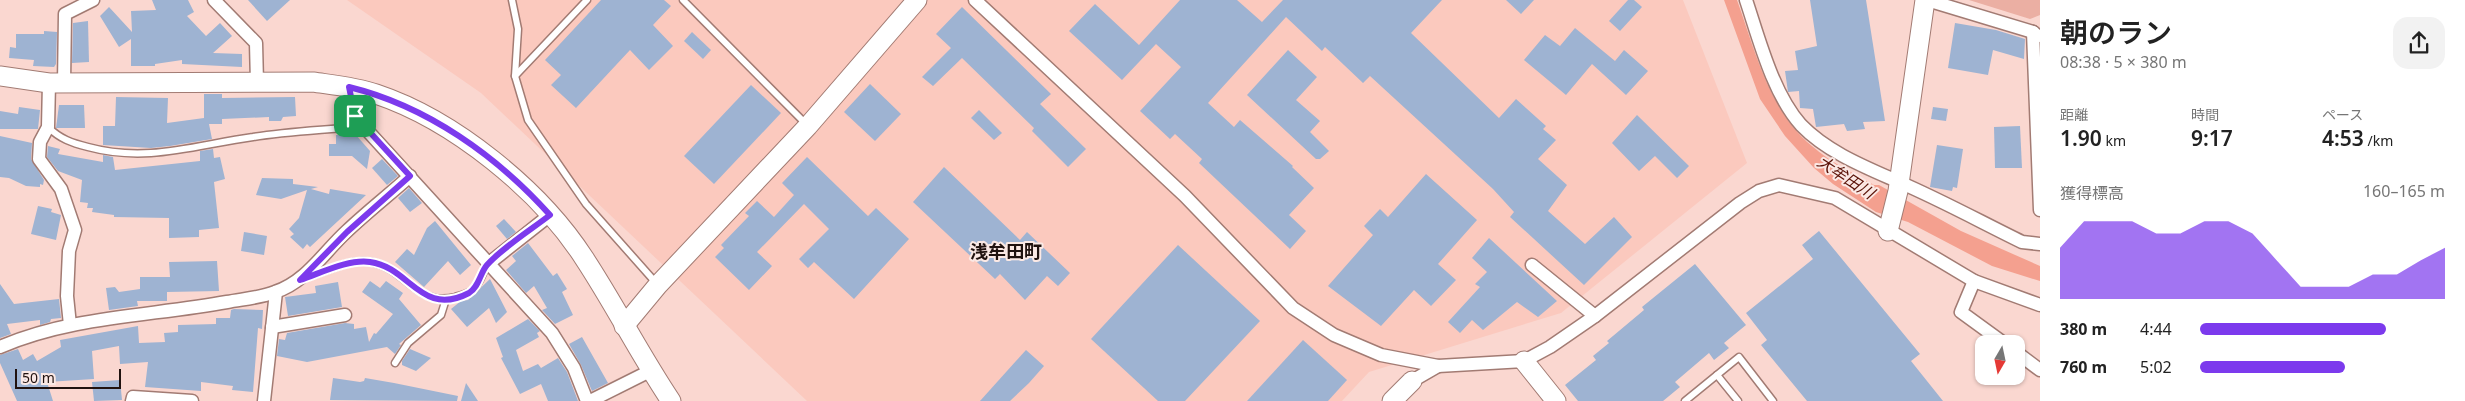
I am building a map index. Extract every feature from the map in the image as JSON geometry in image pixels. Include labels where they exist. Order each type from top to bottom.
[{"type":"street","points":[[70,325],[67,296],[68,269],[69,251],[75,230],[61,190],[39,159],[40,142],[48,128],[57,83],[65,14],[93,0]]},
{"type":"street","points":[[214,0],[256,44],[257,83]]},
{"type":"street","points":[[624,326],[658,285],[808,126],[917,0]]},
{"type":"street","points":[[975,0],[1185,196],[1293,308],[1334,335],[1381,355],[1438,366],[1524,361],[1550,347],[1595,316],[1640,279],[1740,203],[1759,191],[1779,185],[1835,198],[1889,228],[1974,280],[2040,305]]},
{"type":"street","points":[[1746,0],[1781,94],[1801,124],[1822,142],[1898,186],[2022,242],[2040,244]]},
{"type":"street","points":[[1889,228],[1898,186],[1926,0],[2038,37],[2034,53],[2040,210]]},
{"type":"street","points":[[0,76],[57,83],[313,82],[349,87],[376,94],[416,111],[486,155],[532,195],[550,215],[584,258],[650,371],[671,401]]},
{"type":"street","points":[[349,87],[355,116],[552,333],[574,368],[588,401],[650,371]]},
{"type":"street","points":[[0,347],[27,335],[70,325],[109,318],[176,311],[276,292],[300,280],[347,232],[410,176]]},
{"type":"street","points":[[488,264],[550,215]]},
{"type":"street","points":[[1532,265],[1595,316]]},
{"type":"street","points":[[1974,280],[1961,312],[1993,335]]},
{"type":"street","points":[[264,401],[276,292]]},
{"type":"street","points":[[272,327],[345,315]]},
{"type":"street","points":[[2025,359],[2040,370]]},
{"type":"street","points":[[1524,361],[1556,401]]},
{"type":"street","points":[[1392,401],[1412,381],[1438,366]]},
{"type":"street","points":[[132,401],[132,397],[192,401]]},
{"type":"lane","points":[[512,0],[518,29],[515,76],[528,120],[586,204],[658,285]]},
{"type":"lane","points":[[515,76],[587,0]]},
{"type":"lane","points":[[683,0],[808,126]]},
{"type":"lane","points":[[48,128],[67,141],[100,150],[139,155],[164,153],[255,136],[364,126]]},
{"type":"lane","points":[[300,280],[354,262],[370,262],[384,266],[425,296],[436,300],[466,294],[474,290],[488,264]]},
{"type":"lane","points":[[395,363],[408,343],[441,315],[446,299]]},
{"type":"lane","points":[[1689,400],[1739,357],[1773,401]]},
{"type":"lane","points":[[1717,375],[1738,401]]},
{"type":"shaded area","points":[[347,0],[1683,0],[1747,163],[1561,313],[1369,372],[1342,401],[807,401],[481,93]]},
{"type":"shaded area","points":[[1969,0],[2040,0],[2040,15],[2030,19]]},
{"type":"water","name":"大牟田川","points":[[1724,0],[1737,0],[1757,59],[1774,98],[1797,132],[1812,146],[1850,172],[1874,185],[1879,185],[1961,231],[2040,266],[2040,281],[1992,266],[1908,222],[1876,212],[1833,184],[1814,168],[1785,136],[1760,99]]},
{"type":"building","points":[[152,0],[188,0],[194,12],[187,16],[206,36],[220,23],[232,36],[213,53],[242,54],[242,67],[182,64],[182,60],[155,64],[155,66],[131,66],[131,39],[119,47],[100,16],[109,7],[132,32],[131,11],[156,10]]},
{"type":"building","points":[[248,0],[290,0],[267,21]]},
{"type":"building","points":[[601,0],[664,0],[671,6],[653,25],[673,46],[649,70],[630,50],[576,108],[551,85],[561,75],[545,60]]},
{"type":"building","points":[[1180,0],[1237,0],[1262,22],[1283,0],[1442,0],[1411,33],[1499,118],[1516,99],[1546,126],[1543,129],[1556,140],[1538,159],[1567,185],[1548,211],[1585,244],[1614,217],[1632,237],[1584,285],[1510,217],[1514,212],[1493,189],[1370,76],[1363,83],[1325,47],[1322,51],[1286,17],[1208,103],[1234,127],[1240,120],[1293,166],[1314,188],[1289,215],[1306,231],[1290,249],[1199,163],[1202,159],[1175,134],[1170,139],[1140,111],[1181,67],[1156,44],[1122,80],[1069,31],[1095,4],[1139,45]]},
{"type":"building","points":[[1506,0],[1534,0],[1521,14]]},
{"type":"building","points":[[1628,0],[1634,0],[1642,7],[1620,31],[1609,21]]},
{"type":"building","points":[[1810,0],[1866,0],[1885,121],[1863,122],[1865,129],[1847,131],[1844,124],[1816,127],[1813,109],[1800,108],[1799,91],[1788,92],[1785,71],[1798,70],[1795,51],[1817,46]]},
{"type":"building","points":[[962,7],[1051,94],[1040,104],[1086,149],[1068,167],[1032,131],[1034,128],[962,58],[933,86],[922,77],[951,48],[936,34]]},
{"type":"building","points":[[88,21],[89,62],[72,63],[73,23]]},
{"type":"building","points":[[1955,23],[1996,30],[2025,39],[2024,59],[1993,50],[1988,75],[1948,68]]},
{"type":"building","points":[[1575,28],[1615,61],[1624,50],[1648,71],[1626,95],[1592,64],[1566,95],[1524,60],[1545,35],[1560,46]]},
{"type":"building","points":[[44,31],[57,32],[56,64],[54,67],[33,66],[34,60],[9,58],[10,47],[16,48],[16,34],[44,34]]},
{"type":"building","points":[[692,32],[711,50],[703,59],[684,41]]},
{"type":"building","points":[[1288,50],[1317,77],[1296,100],[1320,121],[1310,132],[1329,151],[1320,159],[1316,159],[1247,95]]},
{"type":"building","points":[[870,84],[901,114],[875,141],[844,112]]},
{"type":"building","points":[[751,85],[781,113],[714,184],[684,156]]},
{"type":"building","points":[[204,94],[222,94],[222,98],[295,97],[296,116],[283,117],[281,121],[269,121],[269,117],[222,119],[222,124],[209,124],[212,139],[170,146],[151,148],[103,145],[103,126],[115,126],[116,97],[168,98],[167,123],[204,118]]},
{"type":"building","points":[[59,105],[84,105],[85,128],[56,128]]},
{"type":"building","points":[[19,107],[40,110],[38,129],[0,129],[0,111],[18,114]]},
{"type":"building","points":[[1933,107],[1948,109],[1946,121],[1931,119]]},
{"type":"building","points":[[979,110],[1002,133],[994,140],[971,118]]},
{"type":"building","points":[[1637,115],[1689,166],[1677,178],[1655,156],[1639,171],[1612,143]]},
{"type":"building","points":[[2020,126],[2022,168],[1995,168],[1994,127]]},
{"type":"building","points":[[336,135],[356,135],[370,151],[367,169],[352,156],[329,156],[329,144],[336,144]]},
{"type":"building","points":[[0,136],[32,143],[31,159],[44,180],[43,185],[40,184],[40,187],[26,186],[9,178],[0,177]]},
{"type":"building","points":[[1937,145],[1963,149],[1957,188],[1953,187],[1952,191],[1930,187]]},
{"type":"building","points":[[48,146],[60,149],[58,154],[103,162],[103,155],[113,157],[115,170],[200,161],[200,151],[213,149],[214,158],[220,157],[225,179],[214,182],[219,228],[199,230],[199,237],[169,238],[169,218],[114,217],[114,215],[92,212],[93,208],[87,208],[88,203],[80,202],[82,180],[58,171],[47,157]]},
{"type":"building","points":[[807,157],[868,216],[876,208],[909,239],[854,299],[814,262],[808,268],[799,259],[829,229],[804,204],[757,252],[772,266],[749,290],[715,257],[724,248],[721,245],[749,216],[745,213],[757,201],[774,217],[794,195],[782,183]]},
{"type":"building","points":[[382,159],[398,176],[387,185],[372,168]]},
{"type":"building","points":[[944,167],[1020,240],[1027,232],[1070,273],[1058,286],[1047,276],[1025,300],[1000,274],[995,279],[913,202]]},
{"type":"building","points":[[1426,174],[1477,220],[1438,264],[1456,280],[1431,306],[1414,290],[1381,326],[1328,286],[1373,235],[1364,226],[1380,209],[1388,217]]},
{"type":"building","points":[[262,178],[293,179],[293,184],[318,187],[311,189],[329,194],[330,189],[366,195],[310,247],[307,244],[303,249],[290,237],[294,234],[289,229],[299,218],[307,190],[281,199],[256,195]]},
{"type":"building","points":[[409,188],[422,203],[410,212],[398,198]]},
{"type":"building","points":[[38,206],[52,209],[51,212],[61,215],[56,240],[31,234]]},
{"type":"building","points":[[504,219],[516,232],[507,239],[496,226]]},
{"type":"building","points":[[435,221],[471,265],[460,275],[448,261],[424,287],[395,262],[407,249],[414,255],[427,228]]},
{"type":"building","points":[[1819,231],[1920,354],[1911,361],[1943,401],[1807,401],[1761,345],[1767,340],[1746,313],[1813,259],[1802,245]]},
{"type":"building","points":[[244,232],[267,236],[264,255],[241,251]]},
{"type":"building","points":[[1489,238],[1557,301],[1538,317],[1517,302],[1483,330],[1472,320],[1460,333],[1448,322],[1480,287],[1475,284],[1487,272],[1472,258]]},
{"type":"building","points":[[528,243],[553,276],[557,273],[567,289],[562,292],[573,315],[555,324],[542,310],[547,308],[534,286],[526,293],[506,270],[516,261],[512,256]]},
{"type":"building","points":[[1178,245],[1260,321],[1185,401],[1158,401],[1091,339]]},
{"type":"building","points":[[217,261],[219,291],[167,292],[167,301],[137,301],[138,306],[109,310],[106,288],[115,287],[119,292],[140,289],[140,277],[170,277],[169,262]]},
{"type":"building","points":[[1695,264],[1746,325],[1724,343],[1729,348],[1714,360],[1709,353],[1675,382],[1680,387],[1663,401],[1578,401],[1565,385],[1596,360],[1593,356],[1609,343],[1607,341],[1644,310],[1642,307]]},
{"type":"building","points":[[490,279],[507,312],[496,323],[489,308],[467,327],[451,309],[461,301],[468,300]]},
{"type":"building","points":[[370,281],[380,288],[386,281],[403,293],[399,299],[421,325],[399,344],[401,345],[395,354],[387,347],[307,362],[277,356],[279,339],[285,340],[287,333],[345,323],[354,324],[354,329],[366,327],[369,342],[374,333],[376,334],[393,314],[362,292]]},
{"type":"building","points":[[338,282],[342,307],[288,316],[285,297],[316,293],[315,286]]},
{"type":"building","points":[[0,284],[14,304],[59,299],[61,318],[51,319],[50,322],[40,325],[40,320],[7,324],[11,334],[0,338]]},
{"type":"building","points":[[231,310],[263,310],[262,329],[258,328],[253,392],[232,390],[233,386],[201,382],[201,391],[145,387],[148,362],[120,364],[119,346],[92,351],[94,379],[47,382],[53,401],[17,401],[0,363],[0,355],[18,349],[23,360],[33,354],[37,361],[61,347],[60,340],[138,326],[139,343],[165,342],[164,333],[178,332],[178,325],[216,324],[216,318],[230,318]]},
{"type":"building","points":[[528,319],[540,331],[537,333],[539,337],[516,350],[523,371],[538,364],[541,368],[558,358],[567,372],[578,401],[548,401],[541,384],[520,394],[501,358],[503,357],[496,338]]},
{"type":"building","points":[[582,337],[608,383],[592,391],[581,365],[569,344]]},
{"type":"building","points":[[1303,340],[1347,380],[1328,401],[1247,401]]},
{"type":"building","points":[[410,349],[431,358],[416,371],[402,365],[402,361]]},
{"type":"building","points":[[1026,350],[1044,366],[1029,383],[1010,401],[980,401]]},
{"type":"building","points":[[333,378],[360,382],[364,381],[365,378],[458,396],[457,401],[330,400]]},
{"type":"building","points":[[120,380],[122,400],[94,401],[92,382]]},
{"type":"building","points":[[466,383],[478,401],[461,401]]},
{"type":"district","name":"浅牟田町","points":[[1006,252]]},
{"type":"route","points":[[349,87],[376,94],[416,111],[486,155],[532,195],[550,215],[488,264],[474,290],[452,298],[436,300],[425,296],[402,277],[384,266],[370,262],[354,262],[300,280],[347,232],[410,176],[355,116],[349,87]]}]
